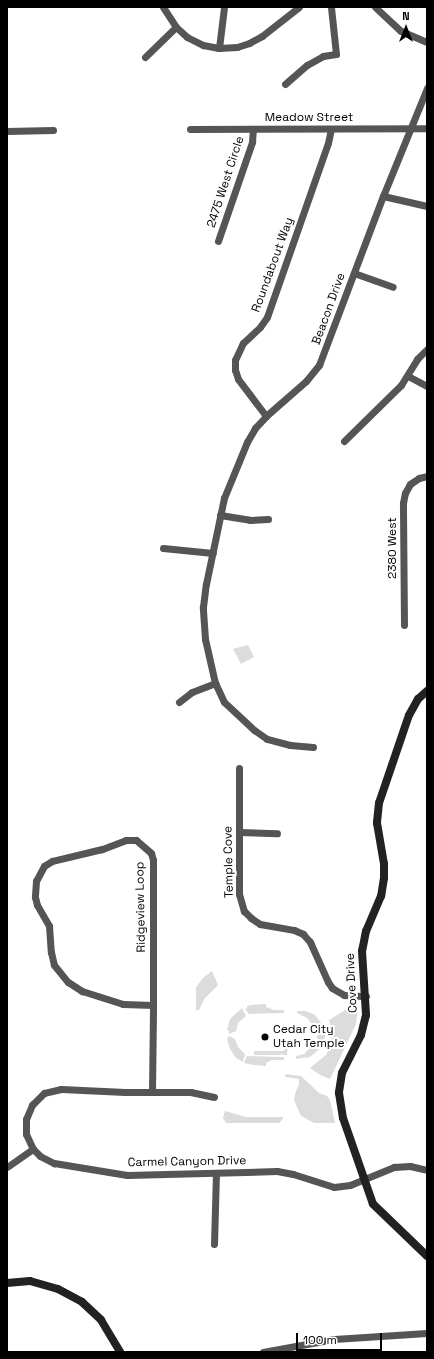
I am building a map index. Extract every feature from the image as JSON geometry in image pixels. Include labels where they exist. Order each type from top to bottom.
[{"type":"main road","name":"Cove Drive","points":[[427,691],[418,699],[409,715],[379,803],[377,823],[384,864],[384,878],[381,896],[366,931],[363,944],[362,964],[366,996],[366,1014],[364,1028],[344,1066],[340,1080],[339,1093],[343,1118],[363,1180],[373,1204],[427,1256]]},
{"type":"main road","points":[[7,1283],[30,1281],[58,1289],[82,1302],[101,1320],[120,1352]]},
{"type":"street","points":[[163,7],[176,27],[187,37],[203,45],[219,48],[237,47],[249,43],[262,36],[298,7]]},
{"type":"street","points":[[219,48],[224,7]]},
{"type":"street","points":[[285,84],[307,65],[323,56],[336,54],[331,7]]},
{"type":"street","points":[[375,7],[401,31],[427,42]]},
{"type":"street","points":[[145,57],[176,27]]},
{"type":"street","name":"Beacon Drive","points":[[313,747],[290,745],[267,739],[254,730],[230,708],[220,696],[215,683],[204,639],[202,616],[206,584],[220,515],[229,486],[247,442],[255,428],[266,416],[306,381],[319,365],[383,196],[427,88]]},
{"type":"street","name":"Meadow Street","points":[[190,129],[427,128]]},
{"type":"street","name":"2475 West Circle","points":[[218,241],[252,142],[254,129]]},
{"type":"street","name":"Roundabout Way","points":[[266,416],[238,379],[235,370],[235,360],[243,343],[260,327],[267,317],[328,143],[331,129]]},
{"type":"street","points":[[7,131],[53,130]]},
{"type":"street","points":[[383,196],[427,206]]},
{"type":"street","points":[[354,273],[393,287]]},
{"type":"street","points":[[344,441],[408,376],[417,359],[427,349]]},
{"type":"street","points":[[408,376],[427,386]]},
{"type":"street","name":"2380 West","points":[[404,625],[403,503],[405,493],[410,484],[419,478],[427,476]]},
{"type":"street","points":[[220,515],[250,520],[268,519]]},
{"type":"street","points":[[163,548],[213,553]]},
{"type":"street","points":[[179,702],[192,692],[215,683]]},
{"type":"street","name":"Temple Cove","points":[[239,768],[239,898],[247,915],[260,924],[294,930],[303,934],[310,942],[332,988],[344,995],[366,996]]},
{"type":"street","points":[[239,832],[277,832]]},
{"type":"street","name":"Ridgeview Loop","points":[[152,1092],[153,1005],[153,860],[147,848],[136,840],[126,840],[102,849],[52,861],[44,866],[36,881],[35,897],[49,926],[51,952],[54,965],[68,982],[82,991],[123,1004],[153,1005]]},
{"type":"street","points":[[7,1167],[32,1149],[26,1134],[26,1118],[32,1105],[44,1093],[61,1089],[191,1092],[214,1097]]},
{"type":"street","name":"Carmel Canyon Drive","points":[[32,1149],[40,1156],[54,1163],[127,1175],[277,1171],[334,1186],[350,1185],[394,1167],[410,1166],[427,1170]]},
{"type":"street","points":[[214,1244],[216,1173]]},
{"type":"street","points":[[263,1352],[334,1339],[427,1333]]},
{"type":"shaded area","points":[[248,645],[254,657],[241,664],[233,649]]},
{"type":"shaded area","points":[[212,971],[218,985],[205,998],[199,1010],[196,1010],[196,987],[204,977]]},
{"type":"shaded area","points":[[352,1002],[355,1002],[358,1006],[356,1024],[330,1079],[320,1075],[310,1068],[326,1055],[330,1048],[333,1034],[329,1020],[350,1007]]},
{"type":"shaded area","points":[[266,1004],[266,1007],[274,1010],[284,1010],[284,1013],[249,1014],[245,1009],[247,1006],[251,1005]]},
{"type":"shaded area","points":[[242,1008],[246,1016],[238,1023],[236,1031],[229,1034],[229,1031],[227,1030],[230,1019]]},
{"type":"shaded area","points":[[297,1011],[306,1011],[315,1015],[324,1027],[325,1037],[321,1048],[310,1057],[296,1059],[296,1056],[304,1054],[312,1046],[315,1047],[317,1039],[317,1026],[315,1022],[312,1024],[307,1018],[297,1013]]},
{"type":"shaded area","points":[[229,1036],[235,1039],[238,1047],[245,1054],[243,1062],[236,1058],[230,1049],[227,1039]]},
{"type":"shaded area","points":[[287,1041],[287,1055],[283,1055],[281,1053],[281,1055],[254,1055],[254,1051],[284,1051]]},
{"type":"shaded area","points":[[247,1056],[284,1057],[284,1060],[272,1060],[266,1063],[266,1066],[254,1065],[244,1063]]},
{"type":"shaded area","points":[[286,1074],[301,1076],[319,1093],[327,1096],[330,1100],[335,1123],[314,1123],[301,1116],[294,1100],[299,1079],[285,1077]]},
{"type":"shaded area","points":[[225,1111],[246,1117],[283,1117],[283,1119],[279,1123],[226,1123],[223,1118]]},
{"type":"place","name":"Cedar City Utah Temple","points":[[265,1037]]}]
